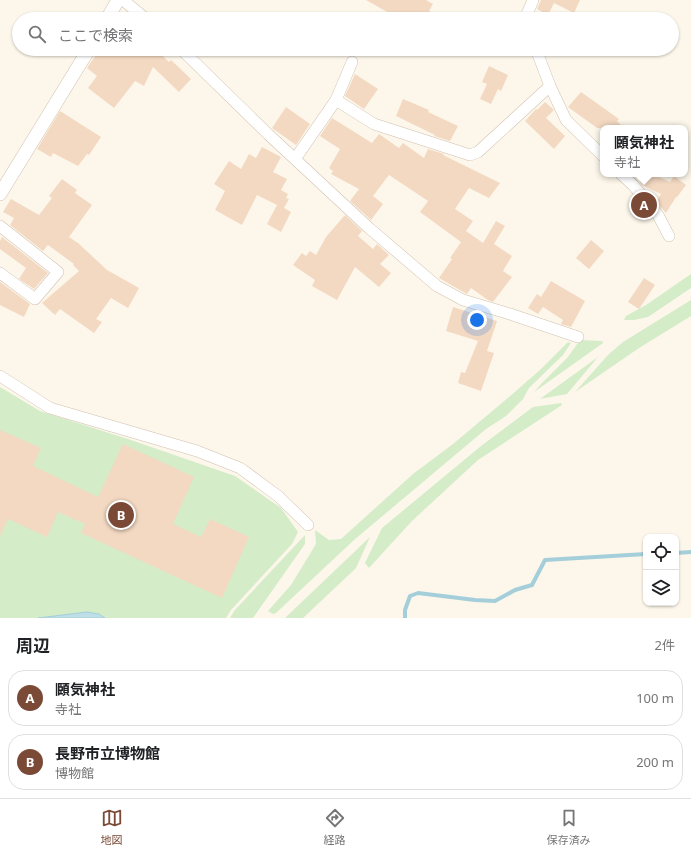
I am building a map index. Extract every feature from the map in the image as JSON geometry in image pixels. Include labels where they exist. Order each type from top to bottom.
[{"type":"street","points":[[111,12],[118,0]]},
{"type":"street","points":[[123,0],[138,12]]},
{"type":"street","points":[[528,12],[533,0]]},
{"type":"street","points":[[0,194],[84,56]]},
{"type":"street","points":[[188,56],[369,228],[437,286],[463,300],[578,337]]},
{"type":"street","points":[[539,56],[550,86],[566,120],[600,153]]},
{"type":"street","points":[[295,159],[336,100],[352,62]]},
{"type":"street","points":[[336,100],[374,124],[470,155],[478,152],[550,86]]},
{"type":"street","points":[[624,177],[633,185],[658,215],[669,236]]},
{"type":"street","points":[[0,226],[58,272],[35,299],[0,273]]},
{"type":"street","points":[[0,376],[50,408],[197,451],[240,468],[278,496],[308,525]]},
{"type":"green space","points":[[691,274],[691,288],[648,317],[634,320],[624,320],[626,316],[646,305]]},
{"type":"green space","points":[[691,300],[691,316],[639,348],[575,392],[608,355],[623,342]]},
{"type":"green space","points":[[580,340],[602,341],[603,343],[534,392],[568,357]]},
{"type":"green space","points":[[568,342],[571,343],[563,355],[529,388],[523,399],[506,416],[486,429],[354,540],[276,613],[273,614],[268,611],[291,585],[316,544],[315,530],[329,540],[341,539],[413,474],[453,444],[509,397],[540,370]]},
{"type":"green space","points":[[598,357],[567,394],[540,399]]},
{"type":"green space","points":[[0,387],[40,411],[131,440],[235,476],[281,508],[298,532],[292,544],[231,610],[226,618],[0,618]]},
{"type":"green space","points":[[561,403],[562,405],[478,460],[412,521],[369,568],[365,563],[382,528],[481,446],[533,407]]},
{"type":"green space","points":[[305,535],[305,544],[253,618],[230,618],[234,611]]},
{"type":"green space","points":[[370,537],[356,568],[303,618],[285,618]]},
{"type":"water","points":[[87,612],[99,614],[105,618],[38,618]]},
{"type":"building","points":[[366,0],[426,0],[433,4],[429,11],[431,12],[387,12]]},
{"type":"building","points":[[541,0],[580,0],[574,12],[554,3],[550,12],[542,12],[537,9]]},
{"type":"building","points":[[95,56],[163,56],[169,62],[171,60],[191,79],[179,92],[153,67],[144,86],[135,81],[114,108],[88,88],[97,76],[87,68]]},
{"type":"building","points":[[489,66],[508,75],[501,91],[498,89],[491,104],[480,99],[487,84],[482,82]]},
{"type":"building","points":[[355,74],[378,89],[364,109],[345,96]]},
{"type":"building","points":[[581,92],[619,119],[617,121],[621,125],[600,125],[600,128],[597,128],[568,107]]},
{"type":"building","points":[[403,99],[429,110],[428,112],[458,126],[450,141],[434,136],[435,135],[396,116]]},
{"type":"building","points":[[545,102],[554,110],[546,118],[565,136],[554,149],[525,121]]},
{"type":"building","points":[[286,107],[310,124],[296,145],[272,128]]},
{"type":"building","points":[[60,111],[101,137],[89,155],[87,154],[78,166],[53,153],[51,157],[37,149]]},
{"type":"building","points":[[332,118],[372,143],[379,134],[399,148],[403,143],[424,158],[428,149],[444,154],[443,155],[500,183],[489,198],[469,188],[455,209],[473,221],[466,231],[483,243],[496,221],[505,226],[494,244],[512,256],[503,271],[512,277],[493,302],[471,288],[467,294],[439,278],[461,242],[420,212],[428,201],[389,175],[373,196],[383,204],[371,220],[350,201],[359,189],[331,174],[333,171],[329,168],[340,149],[320,136]]},
{"type":"building","points":[[262,147],[281,157],[273,172],[287,179],[281,190],[288,194],[286,198],[289,199],[284,208],[291,212],[281,232],[267,224],[277,205],[257,195],[242,225],[215,210],[225,191],[214,184],[229,161],[241,169],[249,154],[256,158]]},
{"type":"building","points":[[642,177],[659,177],[670,182],[673,177],[675,177],[686,185],[666,213],[656,202],[661,194],[642,185],[640,182]]},
{"type":"building","points":[[62,179],[77,190],[75,193],[92,205],[69,237],[78,243],[107,270],[139,288],[128,308],[111,298],[96,319],[102,322],[94,333],[60,309],[55,315],[42,303],[79,271],[73,265],[74,264],[48,245],[43,251],[10,225],[14,218],[3,212],[11,199],[39,215],[52,198],[49,196]]},
{"type":"building","points":[[345,215],[362,231],[358,236],[373,249],[377,244],[389,255],[380,264],[391,273],[379,287],[355,267],[337,300],[312,286],[315,280],[293,265],[302,253],[306,256],[310,251],[316,255],[326,237]]},
{"type":"building","points":[[2,237],[48,273],[34,289],[19,279],[26,268],[0,249],[0,241]]},
{"type":"building","points":[[591,240],[604,251],[589,269],[576,258]]},
{"type":"building","points":[[644,278],[655,285],[639,309],[628,302]]},
{"type":"building","points":[[551,281],[585,301],[571,327],[561,324],[563,320],[543,307],[538,314],[528,308],[537,294],[541,297]]},
{"type":"building","points":[[0,282],[30,304],[24,317],[0,305]]},
{"type":"building","points":[[453,307],[497,321],[487,351],[494,353],[481,391],[458,383],[461,372],[465,373],[478,341],[446,331]]},
{"type":"building","points":[[0,430],[41,448],[33,466],[98,497],[123,444],[194,477],[173,524],[201,537],[210,519],[249,537],[222,598],[81,533],[85,524],[58,512],[47,537],[8,519],[0,536]]},
{"type":"waterway","points":[[679,553],[691,552]]},
{"type":"waterway","points":[[405,618],[405,610],[410,596],[418,593],[495,601],[515,590],[532,585],[545,560],[643,554]]},
{"type":"place","name":"頥気神社","points":[[644,205]]},
{"type":"place","name":"長野市立博物館","points":[[121,515]]}]
